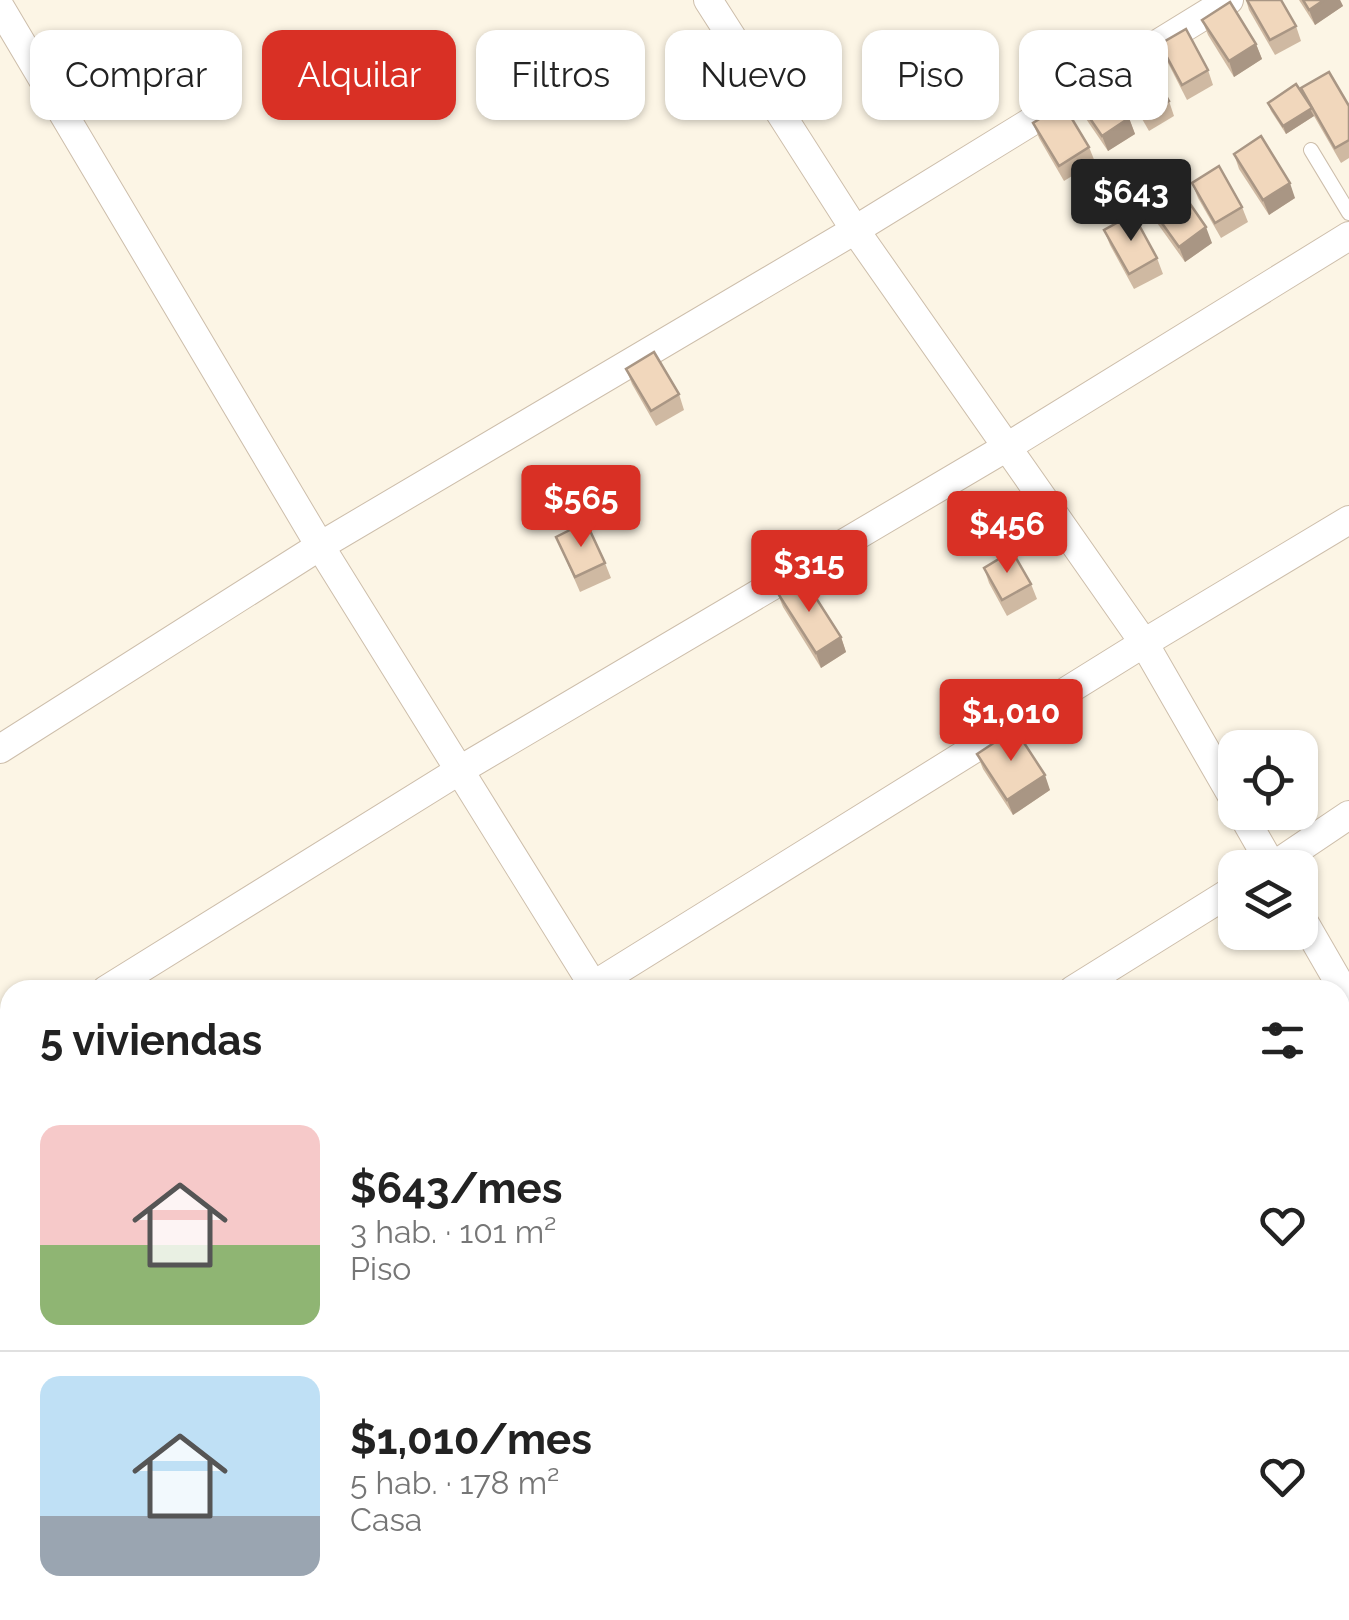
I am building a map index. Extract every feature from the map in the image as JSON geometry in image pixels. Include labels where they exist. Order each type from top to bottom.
[{"type":"street","points":[[708,0],[855,230],[1144,643],[1218,771]]},
{"type":"street","points":[[0,749],[320,546],[855,230],[1229,0]]},
{"type":"street","points":[[0,7],[320,546],[587,980]]},
{"type":"street","points":[[122,980],[460,770],[1007,447],[1349,236]]},
{"type":"street","points":[[606,980],[1144,643],[1349,520]]},
{"type":"street","points":[[1297,850],[1349,815]]},
{"type":"street","points":[[1089,980],[1218,900]]},
{"type":"street","points":[[1318,946],[1338,980]]},
{"type":"lane","points":[[1311,150],[1349,213]]},
{"type":"building","points":[[1247,0],[1281,0],[1296,26],[1270,40]]},
{"type":"building","points":[[1303,0],[1324,0],[1309,10]]},
{"type":"building","points":[[1230,2],[1256,44],[1229,61],[1202,20]]},
{"type":"building","points":[[1186,29],[1208,70],[1182,85],[1168,59],[1168,39]]},
{"type":"building","points":[[1329,72],[1349,106],[1349,140],[1335,148],[1301,88]]},
{"type":"building","points":[[1296,84],[1312,108],[1283,126],[1268,103]]},
{"type":"building","points":[[1073,120],[1089,147],[1059,166],[1033,123]]},
{"type":"building","points":[[1091,120],[1126,120],[1102,136]]},
{"type":"building","points":[[1261,136],[1290,183],[1263,200],[1234,154]]},
{"type":"building","points":[[1219,166],[1242,207],[1215,223],[1192,183]]},
{"type":"building","points":[[1177,185],[1206,227],[1179,247],[1149,205]]},
{"type":"building","points":[[1133,214],[1157,258],[1129,274],[1104,230]]},
{"type":"building","points":[[654,352],[679,394],[651,411],[626,369]]},
{"type":"building","points":[[586,522],[605,563],[575,577],[556,537]]},
{"type":"building","points":[[1012,551],[1031,584],[1002,600],[984,568]]},
{"type":"building","points":[[802,576],[841,637],[816,653],[777,592]]},
{"type":"building","points":[[1015,729],[1045,775],[1007,800],[977,754]]}]
